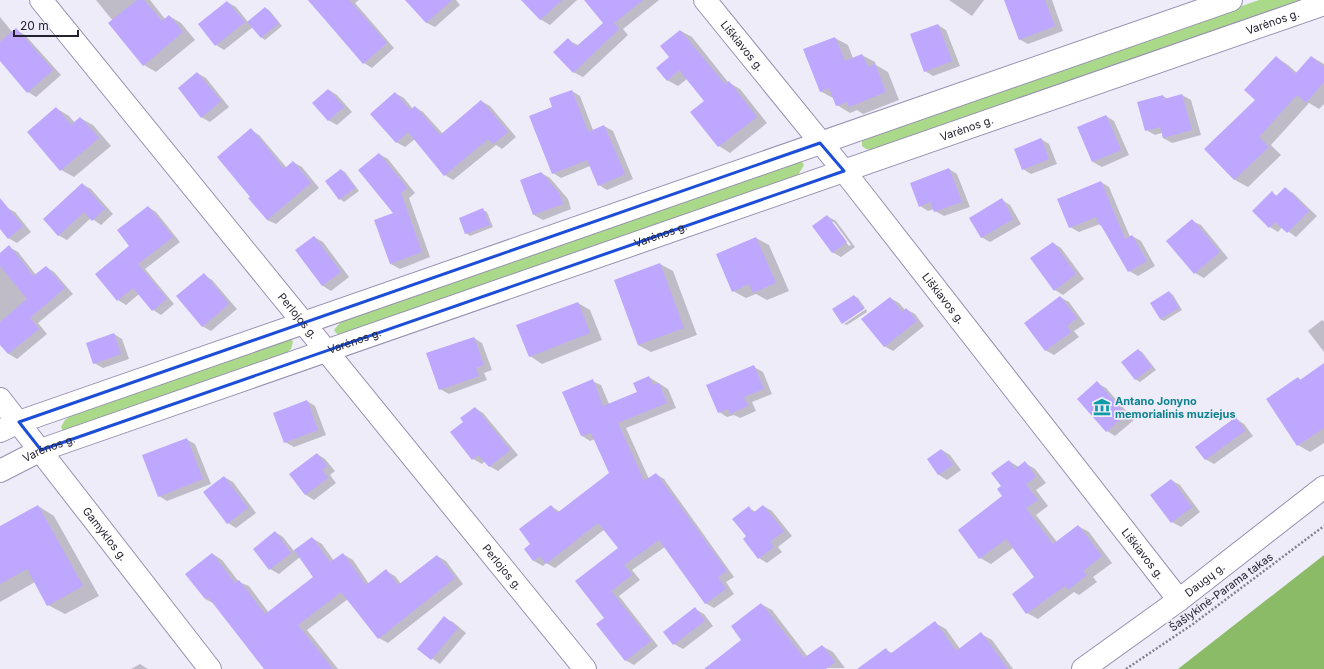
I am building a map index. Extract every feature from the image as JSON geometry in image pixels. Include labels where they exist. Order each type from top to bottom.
[{"type":"street","name":"Perlojos g.","points":[[41,0],[585,669]]},
{"type":"street","name":"Liškiavos g.","points":[[705,0],[844,171],[1179,600]]},
{"type":"street","points":[[9,426],[1231,0]]},
{"type":"street","name":"Varėnos g.","points":[[0,471],[41,450],[1324,4]]},
{"type":"street","name":"Gamyklos g.","points":[[0,399],[9,426],[41,450],[210,669]]},
{"type":"street","name":"Daugų g.","points":[[1083,669],[1179,600],[1324,487]]},
{"type":"path","name":"Šašlykinė-Parama takas","points":[[1126,669],[1193,624],[1324,526]]},
{"type":"highlighted area","points":[[820,143],[844,171],[41,450],[19,422]]},
{"type":"green space","points":[[1259,0],[1302,0],[872,150],[866,149],[862,146],[862,141],[864,138]]},
{"type":"green space","points":[[798,161],[802,162],[804,165],[797,177],[341,335],[336,333],[334,330],[344,318]]},
{"type":"green space","points":[[287,338],[293,342],[291,349],[281,357],[68,432],[63,431],[61,427],[65,420],[75,412]]},
{"type":"green space","points":[[1324,555],[1324,669],[1178,669]]},
{"type":"building","points":[[137,0],[144,0],[162,21],[169,15],[183,32],[143,66],[108,23]]},
{"type":"building","points":[[308,0],[349,0],[387,43],[363,64]]},
{"type":"building","points":[[405,0],[452,0],[426,23]]},
{"type":"building","points":[[521,0],[562,0],[540,20]]},
{"type":"building","points":[[584,0],[643,0],[614,23],[619,29],[573,73],[553,52],[568,38],[576,47],[603,23]]},
{"type":"building","points":[[1004,0],[1045,0],[1055,26],[1019,40]]},
{"type":"building","points":[[227,1],[245,22],[215,46],[198,24]]},
{"type":"building","points":[[265,7],[279,23],[261,38],[247,22]]},
{"type":"building","points":[[938,24],[952,61],[924,72],[910,34]]},
{"type":"building","points":[[16,28],[53,70],[27,93],[0,61],[0,42]]},
{"type":"building","points":[[680,30],[725,84],[729,81],[757,117],[718,147],[690,112],[704,101],[679,70],[667,81],[656,68],[669,57],[660,46]]},
{"type":"building","points":[[835,37],[845,61],[862,54],[868,67],[875,64],[886,92],[849,107],[847,102],[836,106],[829,88],[820,92],[803,49]]},
{"type":"building","points":[[1276,56],[1295,74],[1311,56],[1324,67],[1324,82],[1306,103],[1297,95],[1259,137],[1269,147],[1234,180],[1204,149],[1255,100],[1244,90]]},
{"type":"building","points":[[197,72],[221,101],[201,118],[178,88]]},
{"type":"building","points":[[328,89],[344,107],[328,121],[312,103]]},
{"type":"building","points":[[572,90],[588,132],[604,125],[625,174],[598,186],[587,160],[552,174],[529,116],[552,107],[549,98]]},
{"type":"building","points":[[395,92],[410,110],[415,106],[440,135],[481,100],[508,132],[493,144],[488,139],[444,176],[408,132],[396,143],[370,114]]},
{"type":"building","points":[[1182,94],[1192,130],[1163,138],[1160,127],[1145,131],[1137,102],[1163,95],[1164,99]]},
{"type":"building","points":[[56,107],[71,125],[80,117],[99,138],[60,171],[27,132]]},
{"type":"building","points":[[1106,115],[1121,150],[1092,162],[1077,127]]},
{"type":"building","points":[[251,128],[284,169],[293,161],[311,183],[267,220],[248,198],[250,197],[217,157]]},
{"type":"building","points":[[1041,138],[1049,159],[1022,170],[1014,149]]},
{"type":"building","points":[[379,153],[407,188],[401,193],[422,252],[390,264],[374,220],[393,213],[358,170]]},
{"type":"building","points":[[949,168],[962,202],[934,212],[930,202],[919,207],[910,183]]},
{"type":"building","points":[[341,169],[355,188],[339,200],[325,181]]},
{"type":"building","points":[[541,172],[559,193],[563,204],[533,215],[520,180]]},
{"type":"building","points":[[1101,181],[1125,239],[1132,235],[1147,261],[1128,272],[1096,217],[1069,228],[1057,199]]},
{"type":"building","points":[[82,183],[105,209],[92,221],[84,212],[58,236],[43,219]]},
{"type":"building","points":[[1285,187],[1309,211],[1287,233],[1275,222],[1269,228],[1252,211],[1272,191],[1276,196]]},
{"type":"building","points":[[0,198],[23,226],[8,239],[0,229]]},
{"type":"building","points":[[1002,198],[1013,219],[981,238],[969,218]]},
{"type":"building","points":[[148,206],[173,237],[138,264],[167,299],[152,311],[133,288],[117,301],[95,274],[129,246],[117,230]]},
{"type":"building","points":[[483,208],[490,225],[465,234],[459,218]]},
{"type":"building","points":[[827,215],[847,242],[832,253],[812,226]]},
{"type":"building","points":[[1192,219],[1220,252],[1194,274],[1166,241]]},
{"type":"building","points":[[314,236],[341,272],[322,286],[295,250]]},
{"type":"building","points":[[756,237],[776,283],[753,293],[749,284],[732,292],[716,254]]},
{"type":"building","points":[[1053,242],[1076,274],[1054,291],[1030,258]]},
{"type":"building","points":[[9,245],[33,276],[46,266],[65,288],[30,318],[39,329],[8,354],[0,345],[0,322],[27,299],[0,266],[0,253]]},
{"type":"building","points":[[660,263],[684,328],[638,345],[614,280]]},
{"type":"building","points":[[204,273],[229,304],[202,327],[176,296]]},
{"type":"building","points":[[1169,291],[1179,308],[1160,319],[1150,303]]},
{"type":"building","points":[[854,295],[864,309],[842,324],[832,309]]},
{"type":"building","points":[[1060,296],[1077,318],[1067,326],[1071,332],[1045,351],[1024,323]]},
{"type":"building","points":[[890,297],[902,312],[906,308],[917,321],[884,347],[861,319]]},
{"type":"building","points":[[578,302],[590,333],[529,357],[516,325]]},
{"type":"building","points":[[114,333],[121,354],[93,364],[86,343]]},
{"type":"building","points":[[474,337],[484,365],[476,368],[479,376],[439,390],[426,353]]},
{"type":"building","points":[[1138,349],[1152,367],[1135,380],[1121,362]]},
{"type":"building","points":[[1324,363],[1324,428],[1297,446],[1266,399],[1298,377],[1300,380]]},
{"type":"building","points":[[754,365],[764,389],[744,397],[748,406],[730,414],[728,409],[718,413],[706,385]]},
{"type":"building","points":[[649,376],[653,385],[659,383],[667,403],[618,423],[644,481],[656,473],[727,571],[718,577],[726,589],[705,604],[659,540],[624,565],[632,575],[611,591],[651,641],[625,661],[596,624],[604,618],[575,581],[618,548],[598,523],[546,564],[540,556],[533,561],[524,549],[530,544],[519,529],[551,505],[557,513],[609,473],[591,433],[581,436],[562,392],[593,379],[603,406],[637,392],[633,383]]},
{"type":"building","name":"Antano Jonyno memorialinis muziejus","points":[[1097,381],[1126,415],[1106,432],[1077,399]]},
{"type":"building","points":[[307,400],[318,430],[284,443],[273,413]]},
{"type":"building","points":[[475,407],[510,450],[489,467],[478,455],[472,460],[450,432],[463,422],[460,418]]},
{"type":"building","points":[[1236,417],[1245,431],[1205,460],[1195,447]]},
{"type":"building","points":[[187,438],[203,479],[158,497],[142,455]]},
{"type":"building","points":[[941,449],[953,465],[938,475],[927,459]]},
{"type":"building","points":[[317,453],[327,466],[322,470],[328,478],[305,495],[289,474]]},
{"type":"building","points":[[1009,460],[1015,469],[1025,461],[1036,477],[1026,484],[1038,500],[1026,508],[1053,544],[1078,525],[1102,556],[1083,571],[1087,575],[1068,590],[1065,586],[1026,614],[1012,594],[1034,577],[1006,539],[979,559],[958,530],[1002,496],[997,489],[1001,486],[991,473]]},
{"type":"building","points":[[224,476],[248,508],[227,524],[203,492]]},
{"type":"building","points":[[1171,479],[1192,507],[1171,523],[1150,495]]},
{"type":"building","points":[[38,505],[83,586],[47,606],[27,569],[0,584],[0,526]]},
{"type":"building","points":[[763,505],[784,531],[770,542],[774,547],[758,559],[743,539],[746,536],[732,519],[749,506],[753,513]]},
{"type":"building","points":[[275,531],[291,553],[269,570],[253,549]]},
{"type":"building","points":[[312,537],[330,562],[343,553],[366,585],[386,569],[398,585],[437,555],[455,578],[378,639],[341,592],[298,625],[333,669],[264,669],[208,597],[205,599],[185,574],[212,553],[235,583],[239,580],[265,614],[313,577],[294,550]]},
{"type":"building","points":[[761,603],[804,658],[822,645],[835,662],[826,669],[704,669],[741,640],[731,626]]},
{"type":"building","points":[[695,607],[705,621],[673,645],[663,632]]},
{"type":"building","points":[[444,616],[458,628],[431,660],[417,649]]},
{"type":"building","points":[[935,621],[956,651],[981,632],[1008,669],[857,669],[886,648],[890,654]]},
{"type":"place","name":"Antano Jonyno memorialinis muziejus","points":[[1102,407]]}]
